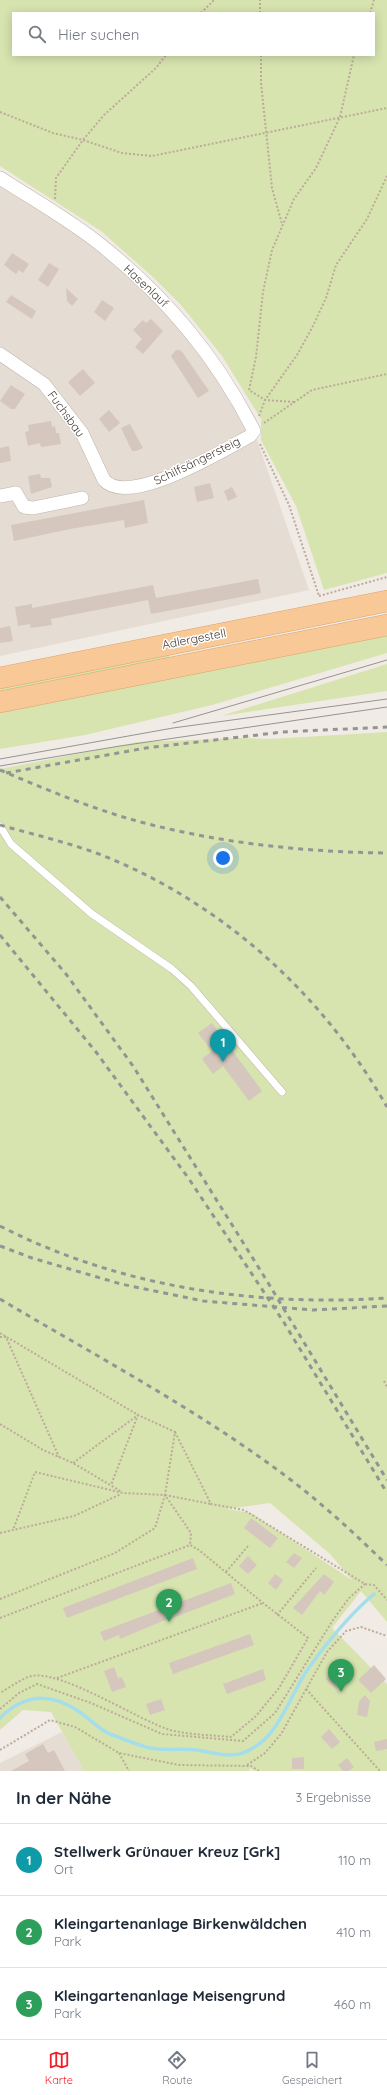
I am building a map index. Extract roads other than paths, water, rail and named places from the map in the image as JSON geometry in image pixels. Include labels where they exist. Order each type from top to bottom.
[{"type":"main road","name":"Adlergestell","points":[[0,678],[387,601]]},
{"type":"main road","points":[[265,625],[269,648]]},
{"type":"main road","name":"Adlergestell","points":[[0,702],[387,626]]},
{"type":"street","name":"Hasenlauf","points":[[0,178],[60,216],[100,244],[144,282],[172,309],[209,356],[234,394],[254,431]]},
{"type":"street","name":"Fuchsbau","points":[[0,354],[44,384],[82,433],[104,480],[108,485],[114,487]]},
{"type":"street","name":"Schilfsängersteig","points":[[114,487],[145,486],[172,476],[250,436],[254,431]]},
{"type":"street","points":[[0,496],[16,493],[24,507],[33,508],[82,498]]},
{"type":"lane","points":[[0,826],[11,844],[92,914],[172,969],[191,986],[282,1092]]},
{"type":"waterway","points":[[0,1718],[18,1704],[38,1698],[47,1699],[68,1705],[106,1732],[145,1747],[196,1750],[225,1755],[243,1753],[256,1747],[275,1728],[308,1669],[347,1620],[374,1594]]},
{"type":"tram line","points":[[173,723],[387,660]]},
{"type":"tram line","points":[[0,759],[173,728],[387,699]]},
{"type":"tram line","points":[[0,766],[120,746],[387,707]]},
{"type":"railway","points":[[6,773],[146,748],[283,732],[387,727]]},
{"type":"railway","points":[[0,770],[102,810],[168,829],[230,841],[261,845],[324,851],[387,853]]},
{"type":"railway","points":[[0,825],[66,843],[104,856],[148,876],[190,900],[230,927],[267,958],[301,991],[333,1028],[362,1066],[387,1107]]},
{"type":"railway","points":[[0,897],[66,974],[133,1066],[267,1281],[387,1480]]},
{"type":"railway","points":[[0,935],[96,1052],[189,1179],[283,1321],[387,1493]]},
{"type":"railway","points":[[0,1226],[45,1247],[92,1264],[140,1278],[189,1288],[238,1295],[288,1299],[337,1300],[387,1298]]},
{"type":"railway","points":[[0,1246],[32,1258],[121,1284],[203,1301],[313,1310],[387,1306]]},
{"type":"railway","points":[[0,1299],[146,1384],[253,1452],[313,1498],[387,1565]]},
{"type":"place","name":"Stellwerk Grünauer Kreuz [Grk]","points":[[223,1062]]},
{"type":"place","name":"Kleingartenanlage Birkenwäldchen","points":[[169,1622]]},
{"type":"place","name":"Kleingartenanlage Meisengrund","points":[[341,1692]]}]
